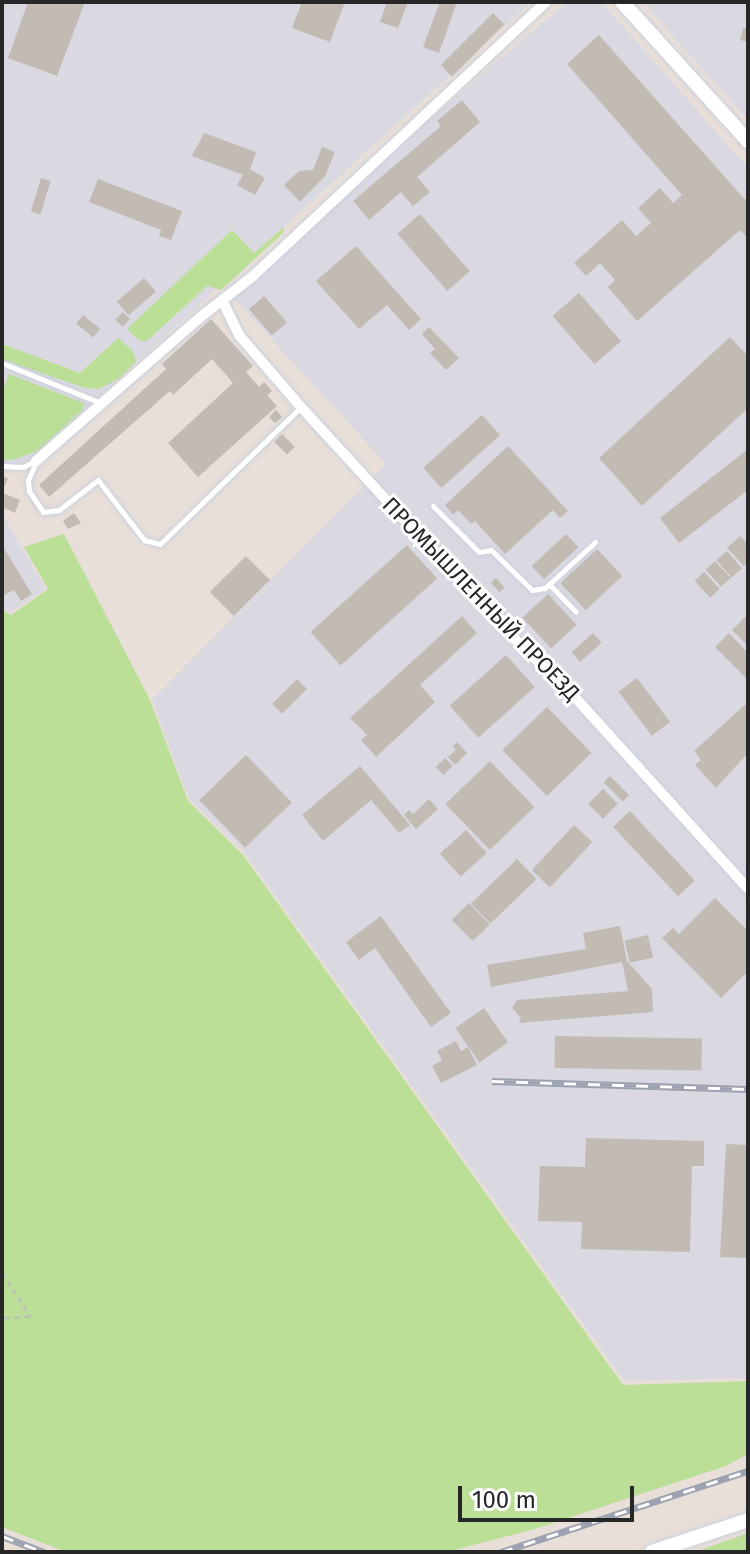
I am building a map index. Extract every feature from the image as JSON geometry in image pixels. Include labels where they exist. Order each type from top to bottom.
[{"type":"street","points":[[36,461],[203,315],[223,302],[546,2]]},
{"type":"street","points":[[622,2],[748,141]]},
{"type":"street","name":"ПРОМЫШЛЕННЫЙ ПРОЕЗД","points":[[223,302],[239,335],[301,407],[505,630],[573,695],[748,889]]},
{"type":"street","points":[[652,1552],[748,1520]]},
{"type":"lane","points":[[2,363],[103,404]]},
{"type":"lane","points":[[36,461],[30,471],[29,491],[43,512],[59,510],[98,480],[144,540],[160,544],[301,407]]},
{"type":"lane","points":[[2,466],[23,467],[36,461]]},
{"type":"lane","points":[[433,506],[479,552],[491,550],[525,587],[539,590],[549,584],[595,542]]},
{"type":"lane","points":[[549,584],[576,612]]},
{"type":"path","points":[[2,1272],[30,1317],[2,1318]]},
{"type":"shaded area","points":[[2,2],[530,2],[33,457],[22,463],[7,464],[2,462]]},
{"type":"shaded area","points":[[567,2],[602,2],[748,168],[748,1378],[624,1381],[244,852],[189,799],[152,700],[386,464],[228,292]]},
{"type":"shaded area","points":[[642,2],[748,2],[748,120]]},
{"type":"shaded area","points":[[2,513],[46,589],[10,613],[2,607]]},
{"type":"green space","points":[[284,227],[283,233],[221,290],[207,286],[147,341],[140,341],[127,329],[232,230],[254,253]]},
{"type":"green space","points":[[118,338],[133,351],[136,362],[120,378],[99,389],[86,388],[2,360],[2,344],[80,373]]},
{"type":"green space","points":[[9,374],[84,403],[82,411],[38,451],[12,460],[2,459],[2,393]]},
{"type":"green space","points":[[64,534],[150,700],[188,801],[243,855],[623,1385],[748,1381],[748,1454],[726,1466],[535,1529],[447,1552],[66,1552],[2,1527],[2,610],[11,615],[48,589],[24,547]]},
{"type":"green space","points":[[748,1533],[748,1552],[695,1552]]},
{"type":"building","points":[[28,2],[85,2],[57,76],[8,58]]},
{"type":"building","points":[[302,2],[345,2],[330,42],[292,28]]},
{"type":"building","points":[[387,2],[408,2],[398,28],[380,22]]},
{"type":"building","points":[[440,2],[457,2],[439,53],[423,47]]},
{"type":"building","points":[[493,13],[504,24],[452,77],[441,65]]},
{"type":"building","points":[[743,28],[748,29],[748,42],[740,40]]},
{"type":"building","points":[[599,35],[748,203],[748,239],[740,230],[637,321],[608,287],[615,280],[600,263],[586,276],[574,263],[622,220],[636,236],[651,223],[638,208],[660,188],[673,203],[682,195],[567,64]]},
{"type":"building","points":[[462,100],[480,122],[417,177],[430,192],[413,206],[401,192],[369,220],[353,201],[441,126],[437,121]]},
{"type":"building","points":[[204,133],[256,152],[250,169],[265,178],[255,195],[237,185],[243,175],[192,156]]},
{"type":"building","points":[[322,147],[335,152],[325,176],[300,202],[284,185],[299,171],[313,170]]},
{"type":"building","points":[[41,178],[51,181],[40,214],[31,211]]},
{"type":"building","points":[[98,179],[182,211],[171,240],[159,236],[161,230],[89,202]]},
{"type":"building","points":[[420,214],[470,271],[447,291],[397,234]]},
{"type":"building","points":[[356,246],[421,319],[409,330],[387,305],[359,329],[316,281]]},
{"type":"building","points":[[144,278],[156,292],[129,315],[117,302]]},
{"type":"building","points":[[579,293],[621,341],[595,364],[553,316]]},
{"type":"building","points":[[264,296],[287,322],[272,336],[249,309]]},
{"type":"building","points":[[123,312],[130,319],[122,327],[115,320]]},
{"type":"building","points":[[83,315],[100,329],[93,337],[76,324]]},
{"type":"building","points":[[211,319],[253,366],[246,372],[259,387],[264,382],[272,391],[267,395],[277,406],[198,477],[168,443],[233,383],[212,359],[173,395],[170,391],[49,497],[39,485],[166,369],[162,364]]},
{"type":"building","points":[[429,327],[459,358],[446,370],[430,353],[435,349],[422,334]]},
{"type":"building","points":[[730,337],[748,356],[748,408],[642,506],[599,458]]},
{"type":"building","points":[[276,410],[282,417],[275,423],[269,417]]},
{"type":"building","points":[[482,415],[500,435],[441,488],[423,468]]},
{"type":"building","points":[[282,434],[295,447],[287,455],[274,442]]},
{"type":"building","points":[[508,446],[568,511],[560,518],[553,510],[505,554],[475,521],[471,524],[458,510],[453,515],[445,505]]},
{"type":"building","points":[[748,449],[748,490],[679,543],[660,518]]},
{"type":"building","points":[[2,476],[8,478],[2,493]]},
{"type":"building","points":[[2,493],[20,500],[15,513],[2,507]]},
{"type":"building","points":[[74,513],[81,523],[68,529],[63,521]]},
{"type":"building","points":[[566,534],[578,547],[544,579],[532,566]]},
{"type":"building","points":[[740,536],[748,544],[748,563],[744,566],[727,548]]},
{"type":"building","points":[[2,545],[32,594],[21,601],[14,590],[2,596]]},
{"type":"building","points":[[407,545],[437,578],[341,665],[310,632]]},
{"type":"building","points":[[597,549],[622,576],[586,610],[560,583]]},
{"type":"building","points":[[727,551],[742,568],[732,578],[716,560]]},
{"type":"building","points":[[246,556],[270,580],[234,616],[210,592]]},
{"type":"building","points":[[715,561],[731,578],[721,587],[705,570]]},
{"type":"building","points":[[704,572],[720,589],[710,598],[694,581]]},
{"type":"building","points":[[496,578],[505,588],[499,592],[491,583]]},
{"type":"building","points":[[548,594],[577,625],[551,649],[522,618]]},
{"type":"building","points":[[748,614],[748,646],[732,630]]},
{"type":"building","points":[[462,616],[477,633],[420,685],[435,702],[376,757],[361,740],[367,735],[350,718]]},
{"type":"building","points":[[593,633],[602,643],[580,662],[571,652]]},
{"type":"building","points":[[729,633],[748,653],[748,680],[715,647]]},
{"type":"building","points":[[506,655],[535,687],[478,738],[450,706]]},
{"type":"building","points":[[637,678],[670,722],[652,736],[619,692]]},
{"type":"building","points":[[297,679],[307,689],[282,714],[272,704]]},
{"type":"building","points":[[748,702],[748,753],[716,788],[695,765],[701,760],[694,751]]},
{"type":"building","points":[[547,707],[591,753],[547,796],[502,750]]},
{"type":"building","points":[[457,742],[467,753],[455,765],[448,757],[456,750],[453,746]]},
{"type":"building","points":[[246,755],[292,802],[245,848],[199,800]]},
{"type":"building","points":[[445,758],[453,766],[444,775],[436,767]]},
{"type":"building","points":[[490,761],[534,807],[490,850],[445,804]]},
{"type":"building","points":[[360,766],[410,825],[399,833],[371,800],[323,841],[302,815]]},
{"type":"building","points":[[610,776],[629,795],[623,801],[604,782]]},
{"type":"building","points":[[603,789],[618,804],[603,819],[588,804]]},
{"type":"building","points":[[429,799],[438,809],[416,829],[404,815],[409,810],[413,814]]},
{"type":"building","points":[[630,811],[695,880],[678,896],[613,827]]},
{"type":"building","points":[[574,825],[592,842],[550,887],[532,870]]},
{"type":"building","points":[[466,830],[487,853],[461,876],[440,853]]},
{"type":"building","points":[[517,859],[536,879],[490,924],[471,903]]},
{"type":"building","points":[[715,898],[748,931],[748,978],[745,974],[721,998],[662,938],[673,928],[679,934]]},
{"type":"building","points":[[469,903],[490,925],[473,941],[452,920]]},
{"type":"building","points":[[381,916],[451,1013],[431,1027],[375,948],[359,960],[346,942]]},
{"type":"building","points":[[620,926],[627,961],[652,989],[653,1012],[519,1023],[521,1018],[512,1008],[517,1000],[628,991],[622,962],[491,987],[487,965],[586,949],[583,933]]},
{"type":"building","points":[[648,935],[653,957],[630,963],[625,940]]},
{"type":"building","points":[[484,1008],[508,1042],[479,1062],[455,1028]]},
{"type":"building","points":[[555,1036],[702,1039],[701,1071],[554,1068]]},
{"type":"building","points":[[456,1041],[461,1051],[468,1047],[477,1065],[441,1083],[432,1066],[442,1060],[437,1051]]},
{"type":"building","points":[[586,1138],[704,1141],[704,1166],[692,1166],[690,1252],[581,1249],[582,1222],[538,1221],[540,1166],[585,1167]]},
{"type":"building","points":[[726,1144],[748,1145],[748,1258],[720,1257]]},
{"type":"railway","points":[[492,1081],[748,1089]]},
{"type":"railway","points":[[501,1552],[748,1471]]},
{"type":"railway","points":[[2,1536],[44,1552]]}]
